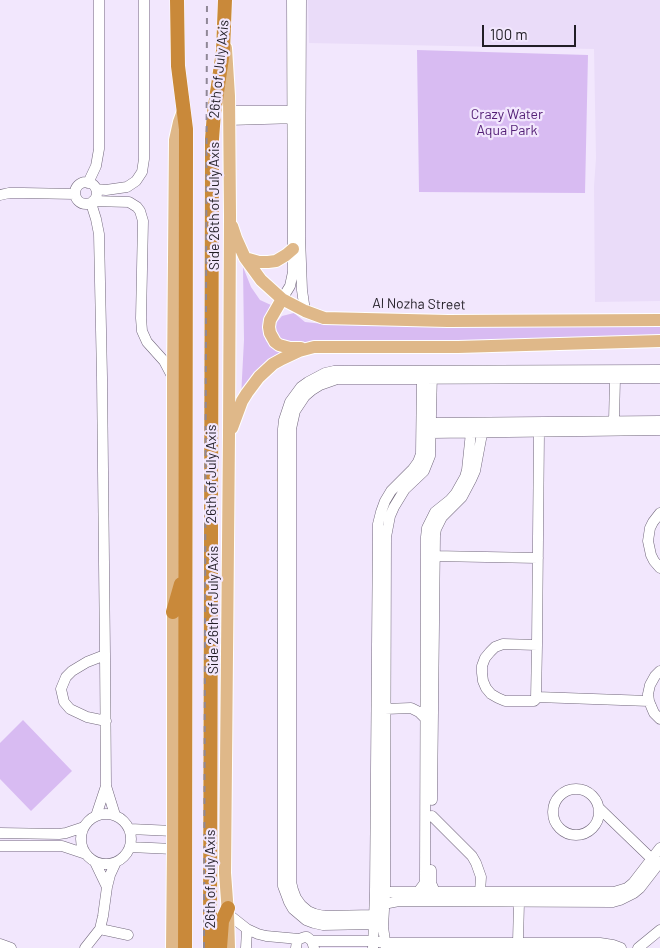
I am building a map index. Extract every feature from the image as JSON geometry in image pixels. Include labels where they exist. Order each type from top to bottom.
[{"type":"highway","name":"26th of July Axis","points":[[177,0],[178,66],[186,147],[185,948]]},
{"type":"highway","name":"26th of July Axis","points":[[210,948],[212,139],[224,33],[225,0]]},
{"type":"highway","points":[[172,612],[185,569]]},
{"type":"highway","points":[[220,948],[222,921],[228,911]]},
{"type":"main road","name":"Side 26th of July Axis","points":[[224,33],[228,72],[230,216],[225,873],[229,948]]},
{"type":"main road","points":[[172,948],[175,140],[183,111]]},
{"type":"main road","name":"Al Nozha Street","points":[[230,216],[236,238],[245,258],[261,280],[282,299],[305,312],[328,319],[363,318],[400,321],[660,320]]},
{"type":"main road","points":[[245,258],[258,262],[276,261],[293,249]]},
{"type":"main road","points":[[282,299],[270,320],[269,327],[275,342],[284,347],[458,347],[660,342]]},
{"type":"main road","points":[[229,435],[242,402],[259,377],[273,364],[282,359],[299,351],[314,348]]},
{"type":"street","points":[[99,0],[99,149],[92,186],[96,195],[92,202],[99,234],[106,655],[106,786],[115,815]]},
{"type":"street","points":[[144,0],[144,159],[142,172],[136,181],[127,187],[106,190],[82,183],[75,191],[75,194],[77,200],[85,204],[92,202],[130,202],[140,211],[143,226],[142,331],[147,342],[164,361],[173,378]]},
{"type":"street","points":[[282,299],[293,277],[296,192],[296,114],[292,0]]},
{"type":"street","points":[[296,114],[300,0]]},
{"type":"street","points":[[229,116],[296,114]]},
{"type":"street","points":[[3,192],[75,194]]},
{"type":"street","points":[[296,192],[305,312]]},
{"type":"street","points":[[427,375],[660,370]]},
{"type":"street","points":[[418,897],[399,901],[377,912],[324,916],[308,911],[301,905],[292,890],[291,429],[288,420],[290,402],[301,387],[308,382],[325,373],[343,371],[427,375],[660,378]]},
{"type":"street","points":[[373,945],[380,892],[387,526],[399,498],[428,464],[431,428],[427,375]]},
{"type":"street","points":[[380,892],[378,524],[385,501],[391,491],[414,469],[421,454],[427,375]]},
{"type":"street","points":[[614,378],[614,421]]},
{"type":"street","points":[[431,428],[660,421]]},
{"type":"street","points":[[477,428],[539,432],[660,430]]},
{"type":"street","points":[[436,897],[431,883],[434,535],[442,517],[468,489],[475,471],[477,428]]},
{"type":"street","points":[[418,897],[425,880],[427,528],[436,512],[456,493],[465,477],[477,428]]},
{"type":"street","points":[[537,644],[502,644],[490,652],[485,658],[482,673],[486,688],[491,694],[505,700],[534,701],[537,697],[539,432]]},
{"type":"street","points":[[660,513],[653,522],[648,541],[651,555],[660,568]]},
{"type":"street","points":[[434,556],[538,558]]},
{"type":"street","points":[[106,655],[87,662],[72,671],[66,677],[61,689],[64,702],[70,709],[106,722]]},
{"type":"street","points":[[660,671],[650,685],[648,694],[654,713],[660,719]]},
{"type":"street","points":[[411,708],[425,694]]},
{"type":"street","points":[[537,697],[649,701]]},
{"type":"street","points":[[385,709],[411,708],[425,718]]},
{"type":"street","points":[[96,816],[106,786]]},
{"type":"street","points":[[599,808],[596,824],[583,834],[567,833],[558,827],[553,818],[554,802],[561,794],[571,789],[582,789],[591,794],[599,808],[656,862]]},
{"type":"street","points":[[95,862],[102,864],[116,862],[127,853],[130,847],[130,829],[126,823],[115,815],[102,814],[91,819],[84,827],[81,836],[82,846],[86,854],[95,862],[107,886]]},
{"type":"street","points":[[432,816],[476,862],[480,877],[480,892]]},
{"type":"street","points":[[0,832],[66,834],[84,827]]},
{"type":"street","points":[[130,829],[173,831]]},
{"type":"street","points":[[0,846],[62,846],[86,854]]},
{"type":"street","points":[[130,847],[173,849]]},
{"type":"street","points":[[380,892],[418,897],[519,902],[605,902],[620,900],[628,897],[640,888],[656,862],[660,848]]},
{"type":"street","points":[[85,948],[100,929],[107,886],[116,862]]},
{"type":"street","points":[[436,897],[480,892],[614,892],[633,884],[656,862]]},
{"type":"street","points":[[518,942],[519,902]]},
{"type":"street","points":[[228,911],[247,929],[258,934],[297,943],[304,937],[307,937],[313,944],[600,943],[620,948]]},
{"type":"street","points":[[377,912],[385,945]]},
{"type":"street","points":[[100,929],[128,935]]},
{"type":"street","points":[[246,948],[247,929]]},
{"type":"street","points":[[638,948],[660,930]]},
{"type":"street","points":[[275,948],[276,937]]},
{"type":"street","points":[[0,944],[11,948]]},
{"type":"shaded area","points":[[308,0],[660,0],[660,301],[595,302],[594,186],[596,158],[594,49],[309,43]]},
{"type":"green space","name":"Crazy Water Aqua Park","points":[[417,50],[588,55],[585,193],[419,192]]},
{"type":"green space","points":[[243,267],[251,287],[260,300],[271,305],[264,329],[266,341],[285,353],[241,397],[244,340]]},
{"type":"green space","points":[[294,313],[305,322],[333,325],[660,324],[660,335],[482,342],[282,342],[277,335],[275,324],[282,316]]},
{"type":"green space","points":[[23,720],[72,771],[31,811],[0,779],[0,743]]},
{"type":"railway","points":[[204,948],[207,0]]}]
